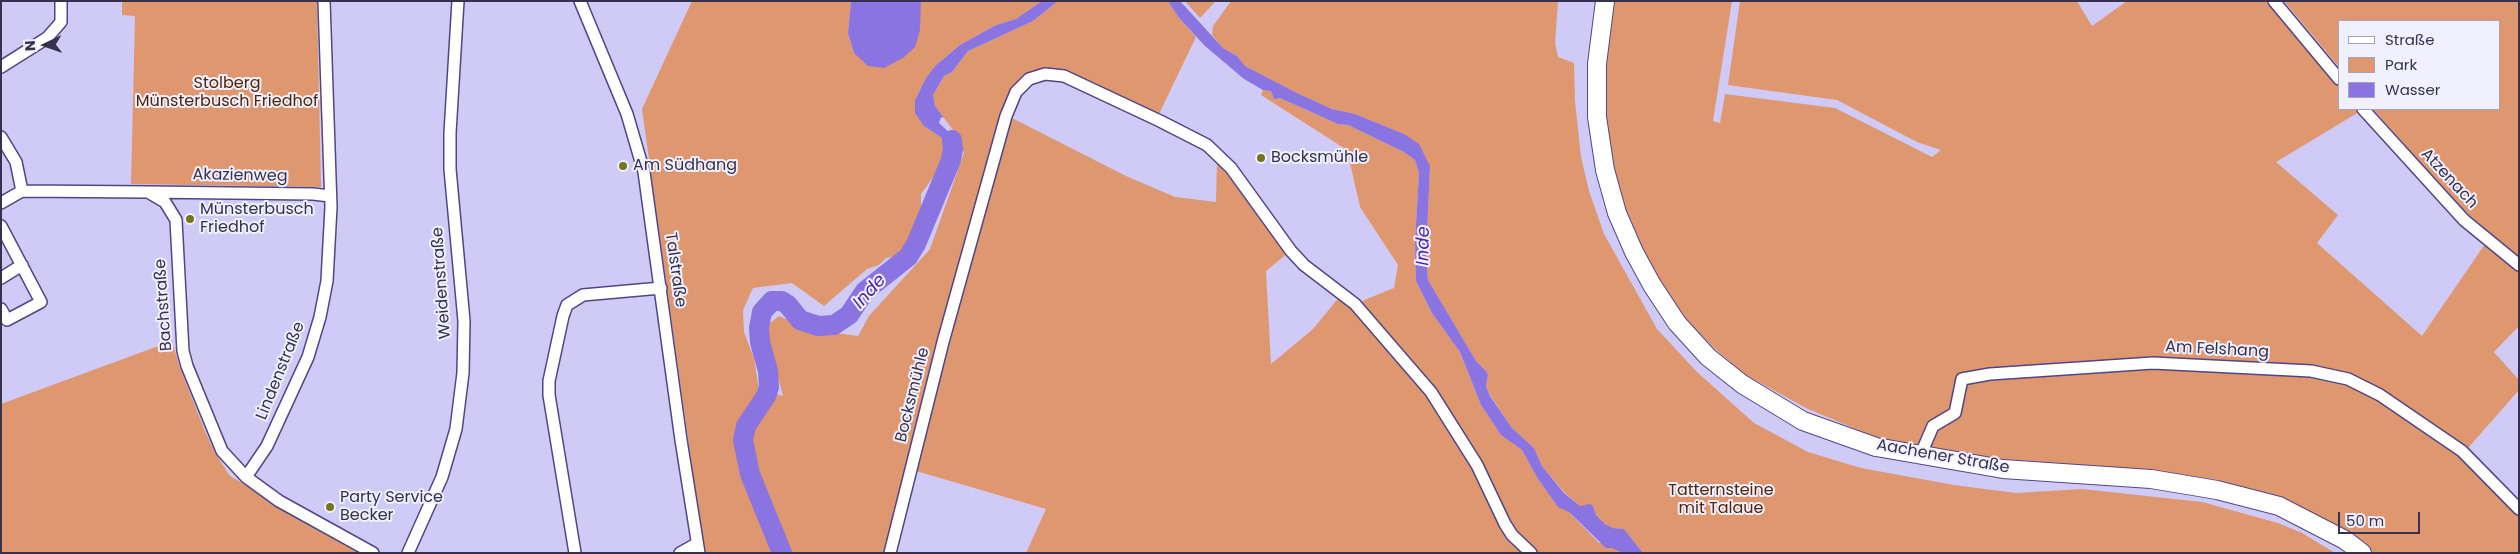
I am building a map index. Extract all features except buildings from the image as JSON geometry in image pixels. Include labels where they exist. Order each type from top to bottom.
[{"type":"main road","name":"Aachener Straße","points":[[1605,1],[1596,64],[1597,117],[1604,170],[1617,212],[1634,252],[1652,285],[1678,323],[1708,357],[1742,384],[1804,421],[1876,447],[2004,469],[2151,480],[2217,490],[2279,506],[2345,540],[2362,553]]},
{"type":"street","points":[[1,67],[47,38],[61,22],[61,1]]},
{"type":"street","name":"Lindenstraße","points":[[246,477],[267,446],[284,411],[308,357],[320,317],[329,258],[330,196],[324,1]]},
{"type":"street","name":"Weidenstraße","points":[[408,553],[442,477],[456,429],[463,373],[464,321],[450,160],[458,1]]},
{"type":"street","name":"Talstraße","points":[[580,1],[627,114],[644,172],[698,548]]},
{"type":"street","points":[[2274,1],[2338,78]]},
{"type":"street","name":"Bocksmühle","points":[[890,553],[943,342],[1006,116],[1016,92],[1029,79],[1045,74],[1064,76],[1160,121],[1206,145],[1231,168],[1290,251],[1304,266],[1355,304],[1431,392],[1477,465],[1505,524],[1531,553]]},
{"type":"street","name":"Atzenach","points":[[2364,110],[2464,220],[2519,265]]},
{"type":"street","points":[[1,137],[16,162],[22,191]]},
{"type":"street","points":[[1,203],[22,191],[148,192]]},
{"type":"street","name":"Akazienweg","points":[[148,192],[313,194],[330,196]]},
{"type":"street","name":"Bachstraße","points":[[148,192],[165,202],[176,220],[181,334],[186,366],[222,451],[246,477],[279,501],[373,553]]},
{"type":"street","points":[[1,226],[41,302],[7,320],[1,309]]},
{"type":"street","points":[[1,278],[22,265]]},
{"type":"street","points":[[575,553],[549,395],[549,381],[565,310],[572,301],[583,296],[661,288]]},
{"type":"street","name":"Am Felshang","points":[[1920,456],[1933,426],[1955,413],[1962,379],[1990,374],[2152,363],[2311,371],[2348,380],[2380,395],[2462,451],[2519,509]]},
{"type":"street","points":[[680,553],[698,548]]},
{"type":"green space","name":"Stolberg Münsterbusch Friedhof","points":[[122,1],[317,1],[321,187],[131,184],[135,16],[122,15]]},
{"type":"green space","points":[[692,1],[851,1],[848,33],[854,53],[920,9],[921,1],[1042,1],[1016,19],[996,25],[960,45],[935,66],[926,78],[915,100],[924,126],[945,142],[947,158],[921,194],[921,208],[914,226],[905,246],[896,256],[886,258],[879,265],[867,269],[824,306],[792,283],[753,288],[743,310],[744,332],[754,358],[759,390],[783,396],[766,333],[770,323],[779,316],[798,328],[858,336],[869,316],[930,249],[964,153],[956,134],[935,106],[933,95],[944,76],[952,72],[968,51],[1033,21],[1058,1],[1168,1],[1179,18],[1196,37],[1159,114],[1063,72],[1014,90],[937,355],[884,553],[704,553],[642,109]]},
{"type":"green space","points":[[1185,1],[1216,1],[1200,18]]},
{"type":"green space","name":"Tatternsteine mit Talaue","points":[[1231,1],[1558,1],[1555,43],[1558,57],[1574,63],[1575,101],[1581,157],[1589,191],[1604,234],[1657,329],[1697,372],[1754,423],[1808,452],[1861,468],[1954,485],[2016,493],[2082,489],[2202,502],[2278,523],[2302,533],[2335,553],[1643,553],[1624,529],[1613,528],[1605,524],[1596,515],[1593,506],[1580,506],[1564,492],[1542,466],[1534,448],[1512,428],[1490,395],[1486,386],[1488,375],[1486,371],[1476,361],[1428,280],[1426,256],[1430,166],[1404,134],[1355,114],[1332,109],[1297,93],[1245,66],[1237,56],[1223,48],[1212,35],[1213,26]]},
{"type":"green space","points":[[1615,1],[1732,1],[1713,121],[1720,123],[1725,94],[1835,108],[1932,157],[1941,150],[1917,142],[1837,100],[1728,85],[1740,1],[2077,1],[2092,26],[2127,1],[2268,1],[2338,86],[2338,110],[2358,110],[2359,112],[2276,162],[2338,215],[2317,243],[2422,336],[2485,244],[2519,273],[2519,326],[2494,352],[2519,380],[2519,390],[2460,457],[2519,517],[2519,553],[2374,553],[2347,532],[2275,496],[2218,480],[2152,470],[2004,459],[1928,451],[1877,438],[1806,408],[1746,375],[1714,348],[1684,317],[1657,279],[1625,211],[1612,169],[1603,118],[1603,66]]},
{"type":"green space","points":[[2284,1],[2519,1],[2519,257],[2462,209],[2374,110],[2500,110],[2500,20],[2338,20],[2338,66]]},
{"type":"green space","points":[[1263,90],[1271,91],[1274,99],[1280,98],[1338,124],[1348,125],[1404,152],[1415,160],[1419,173],[1415,242],[1416,281],[1432,313],[1460,352],[1481,405],[1501,435],[1522,450],[1538,479],[1556,504],[1569,512],[1599,543],[1630,540],[1641,553],[1026,553],[1046,509],[916,471],[1010,117],[1126,176],[1175,197],[1216,202],[1217,160],[1229,170],[1288,253],[1266,271],[1271,364],[1313,329],[1340,296],[1352,305],[1394,288],[1398,265],[1360,207],[1347,150],[1261,95]]},
{"type":"green space","points":[[172,341],[180,368],[204,429],[215,453],[230,476],[363,553],[1,553],[1,404]]},
{"type":"water","points":[[851,1],[921,1],[920,30],[915,47],[903,58],[884,68],[868,66],[854,53],[848,33]]},
{"type":"water","points":[[1042,1],[1058,1],[1033,21],[968,51],[952,72],[944,76],[933,95],[935,106],[944,118],[941,117],[939,123],[955,138],[959,145],[955,169],[945,163],[947,149],[942,138],[924,126],[915,113],[915,100],[926,78],[935,66],[960,45],[996,25],[1016,19]]},
{"type":"water","points":[[1168,1],[1180,1],[1223,48],[1237,56],[1245,66],[1332,109],[1355,114],[1404,134],[1419,144],[1430,166],[1426,256],[1428,280],[1476,361],[1486,371],[1488,375],[1486,386],[1490,396],[1512,428],[1534,448],[1542,466],[1564,493],[1580,506],[1590,504],[1593,506],[1596,515],[1605,524],[1613,528],[1624,529],[1643,553],[1624,553],[1612,548],[1606,548],[1569,512],[1558,507],[1538,479],[1522,450],[1501,435],[1481,405],[1460,352],[1432,313],[1416,281],[1415,242],[1419,173],[1415,160],[1404,152],[1348,125],[1338,124],[1280,98],[1274,99],[1271,91],[1263,90],[1244,79],[1205,46],[1179,18]]},
{"type":"waterway","name":"Inde","points":[[782,553],[750,474],[743,440],[746,426],[766,396],[769,387],[768,371],[760,342],[759,328],[762,312],[772,301],[782,301],[788,305],[800,320],[818,326],[834,325],[849,315],[865,291],[908,257],[916,244],[951,160],[952,140]]},
{"type":"place","name":"Bocksmühle","points":[[1261,158]]},
{"type":"place","name":"Am Südhang","points":[[623,166]]},
{"type":"place","name":"Münsterbusch Friedhof","points":[[190,219]]},
{"type":"place","name":"Party Service Becker","points":[[330,507]]}]
